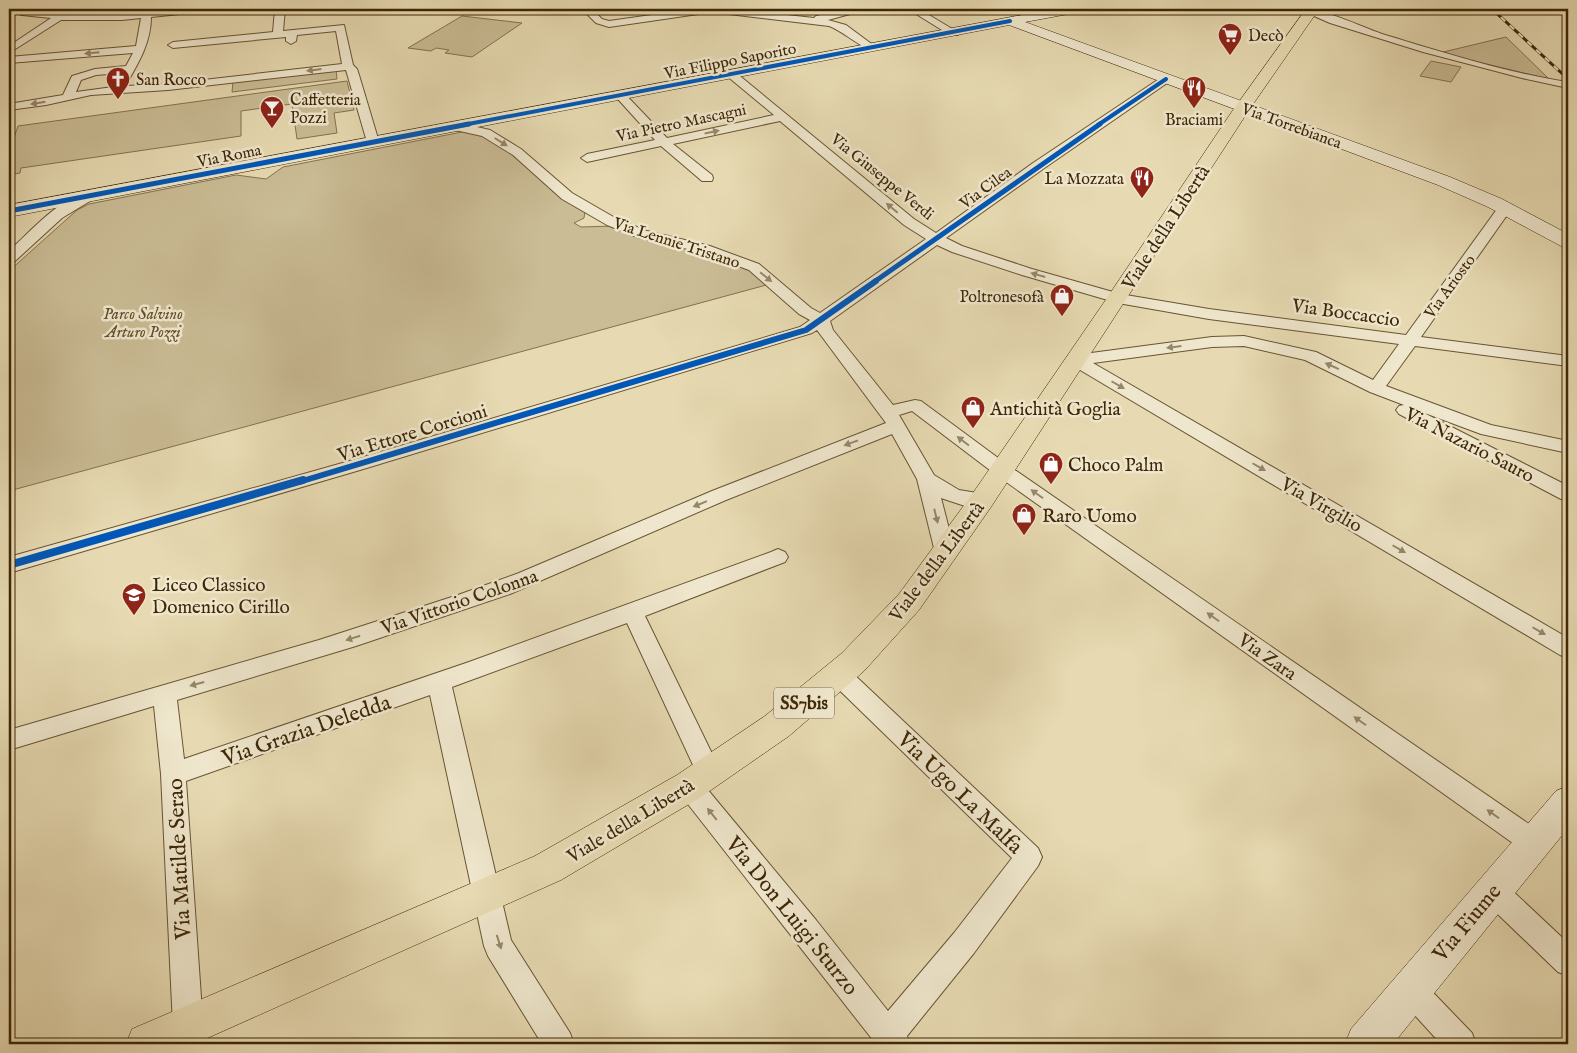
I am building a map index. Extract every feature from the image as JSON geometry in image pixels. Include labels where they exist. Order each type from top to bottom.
[{"type":"main road","name":"Viale della Libertà","points":[[147,1044],[188,1035],[548,868],[699,779],[777,726],[853,662],[909,602],[982,500],[1308,10]]},
{"type":"street","points":[[13,9],[22,12],[59,16],[122,17],[199,9]]},
{"type":"street","points":[[9,50],[59,16],[73,9]]},
{"type":"street","points":[[278,34],[280,9]]},
{"type":"street","points":[[587,9],[599,20],[609,24],[678,11],[706,10],[724,10],[830,23],[839,25],[872,48]]},
{"type":"street","points":[[784,13],[823,18],[858,9]]},
{"type":"street","points":[[914,9],[954,33]]},
{"type":"street","points":[[999,9],[1004,17],[1010,21]]},
{"type":"street","name":"Via Filippo Saporito","points":[[455,126],[1074,9]]},
{"type":"street","points":[[1308,10],[1358,30],[1431,53],[1568,85]]},
{"type":"street","points":[[117,90],[140,48],[146,27],[146,14]]},
{"type":"street","name":"Via Torrebianca","points":[[1010,21],[1444,182],[1505,208],[1568,242]]},
{"type":"street","points":[[173,45],[278,34],[291,37],[340,27],[348,67],[352,68],[351,79],[373,142]]},
{"type":"street","points":[[9,60],[140,48]]},
{"type":"street","points":[[9,107],[91,92],[229,81],[348,67]]},
{"type":"street","points":[[68,97],[76,78],[95,72],[130,69]]},
{"type":"street","name":"Via Giuseppe Verdi","points":[[731,74],[909,222],[936,240],[957,249],[1027,272],[1118,298]]},
{"type":"street","name":"Via Cilea","points":[[821,319],[936,240],[1038,166],[1166,79]]},
{"type":"street","points":[[228,95],[229,81]]},
{"type":"street","points":[[620,95],[664,142],[707,178]]},
{"type":"street","name":"Via Pietro Mascagni","points":[[587,158],[782,117]]},
{"type":"street","name":"Via Roma","points":[[9,211],[455,126]]},
{"type":"street","name":"Via Lennie Tristano","points":[[455,126],[486,133],[517,152],[567,196],[612,222],[642,234],[705,249],[754,267],[805,311],[821,319],[825,330],[892,419],[928,479],[945,552]]},
{"type":"street","points":[[9,259],[58,213],[90,195]]},
{"type":"street","points":[[9,266],[66,213],[68,206]]},
{"type":"street","name":"Via Ariosto","points":[[1376,388],[1505,208]]},
{"type":"street","name":"Via Boccaccio","points":[[1118,298],[1209,314],[1568,361]]},
{"type":"street","name":"Via Ettore Corcioni","points":[[9,565],[686,367],[806,330],[821,319]]},
{"type":"street","points":[[1076,360],[1212,342],[1244,341],[1310,356],[1376,388],[1487,430],[1568,447]]},
{"type":"street","name":"Via Virgilio","points":[[1076,360],[1568,649]]},
{"type":"street","name":"Via Nazario Sauro","points":[[1376,388],[1391,403],[1568,494]]},
{"type":"street","name":"Via Vittorio Colonna","points":[[9,740],[77,717],[370,633],[503,588],[578,558],[693,506],[824,453],[892,419],[915,405],[1002,470]]},
{"type":"street","name":"Via Zara","points":[[1002,470],[1533,842]]},
{"type":"street","points":[[928,479],[942,490],[962,500],[982,500]]},
{"type":"street","name":"Via Grazia Deledda","points":[[173,774],[440,683],[778,557]]},
{"type":"street","points":[[632,613],[699,779]]},
{"type":"street","name":"Via Ugo La Malfa","points":[[838,674],[1029,857],[891,1040]]},
{"type":"street","points":[[440,683],[498,946],[558,1044]]},
{"type":"street","name":"Via Matilde Serao","points":[[165,693],[173,774],[188,1035]]},
{"type":"street","name":"Via Don Luigi Sturzo","points":[[699,779],[806,930],[891,1040]]},
{"type":"street","name":"Via Fiume","points":[[1366,1044],[1533,842],[1567,806]]},
{"type":"street","points":[[1493,892],[1568,962]]},
{"type":"street","points":[[1410,989],[1461,1044]]},
{"type":"green space","points":[[462,16],[522,23],[472,57],[445,53],[449,50],[436,48],[431,51],[408,48]]},
{"type":"green space","points":[[1506,37],[1549,79],[1439,53]]},
{"type":"green space","points":[[1431,61],[1461,67],[1451,82],[1420,76]]},
{"type":"green space","points":[[336,69],[337,79],[232,92],[233,82]]},
{"type":"green space","points":[[347,81],[354,110],[334,113],[337,133],[297,139],[292,104],[241,111],[241,136],[21,168],[20,173],[9,175],[9,152],[18,126]]},
{"type":"green space","name":"Parco Salvino Arturo Pozzi","points":[[467,131],[490,140],[501,147],[558,193],[585,211],[584,218],[574,223],[581,227],[613,226],[690,248],[750,269],[770,284],[9,491],[9,271],[77,210],[89,204],[236,175],[266,179],[283,167]]},
{"type":"railway","points":[[1492,9],[1568,79]]},
{"type":"cycle path","points":[[9,211],[1010,21]]},
{"type":"cycle path","points":[[9,565],[353,466],[806,330],[1038,166],[1166,79]]},
{"type":"place","name":"Decò","points":[[1230,56]]},
{"type":"place","name":"San Rocco","points":[[118,100]]},
{"type":"place","name":"Braciami","points":[[1194,109]]},
{"type":"place","name":"Caffetteria Pozzi","points":[[272,129]]},
{"type":"place","name":"La Mozzata","points":[[1142,199]]},
{"type":"place","name":"Poltronesofà","points":[[1062,317]]},
{"type":"place","name":"Antichità Goglia","points":[[973,429]]},
{"type":"place","name":"Choco Palm","points":[[1051,485]]},
{"type":"place","name":"Raro Uomo","points":[[1024,536]]},
{"type":"place","name":"Liceo Classico Domenico Cirillo","points":[[134,616]]}]
